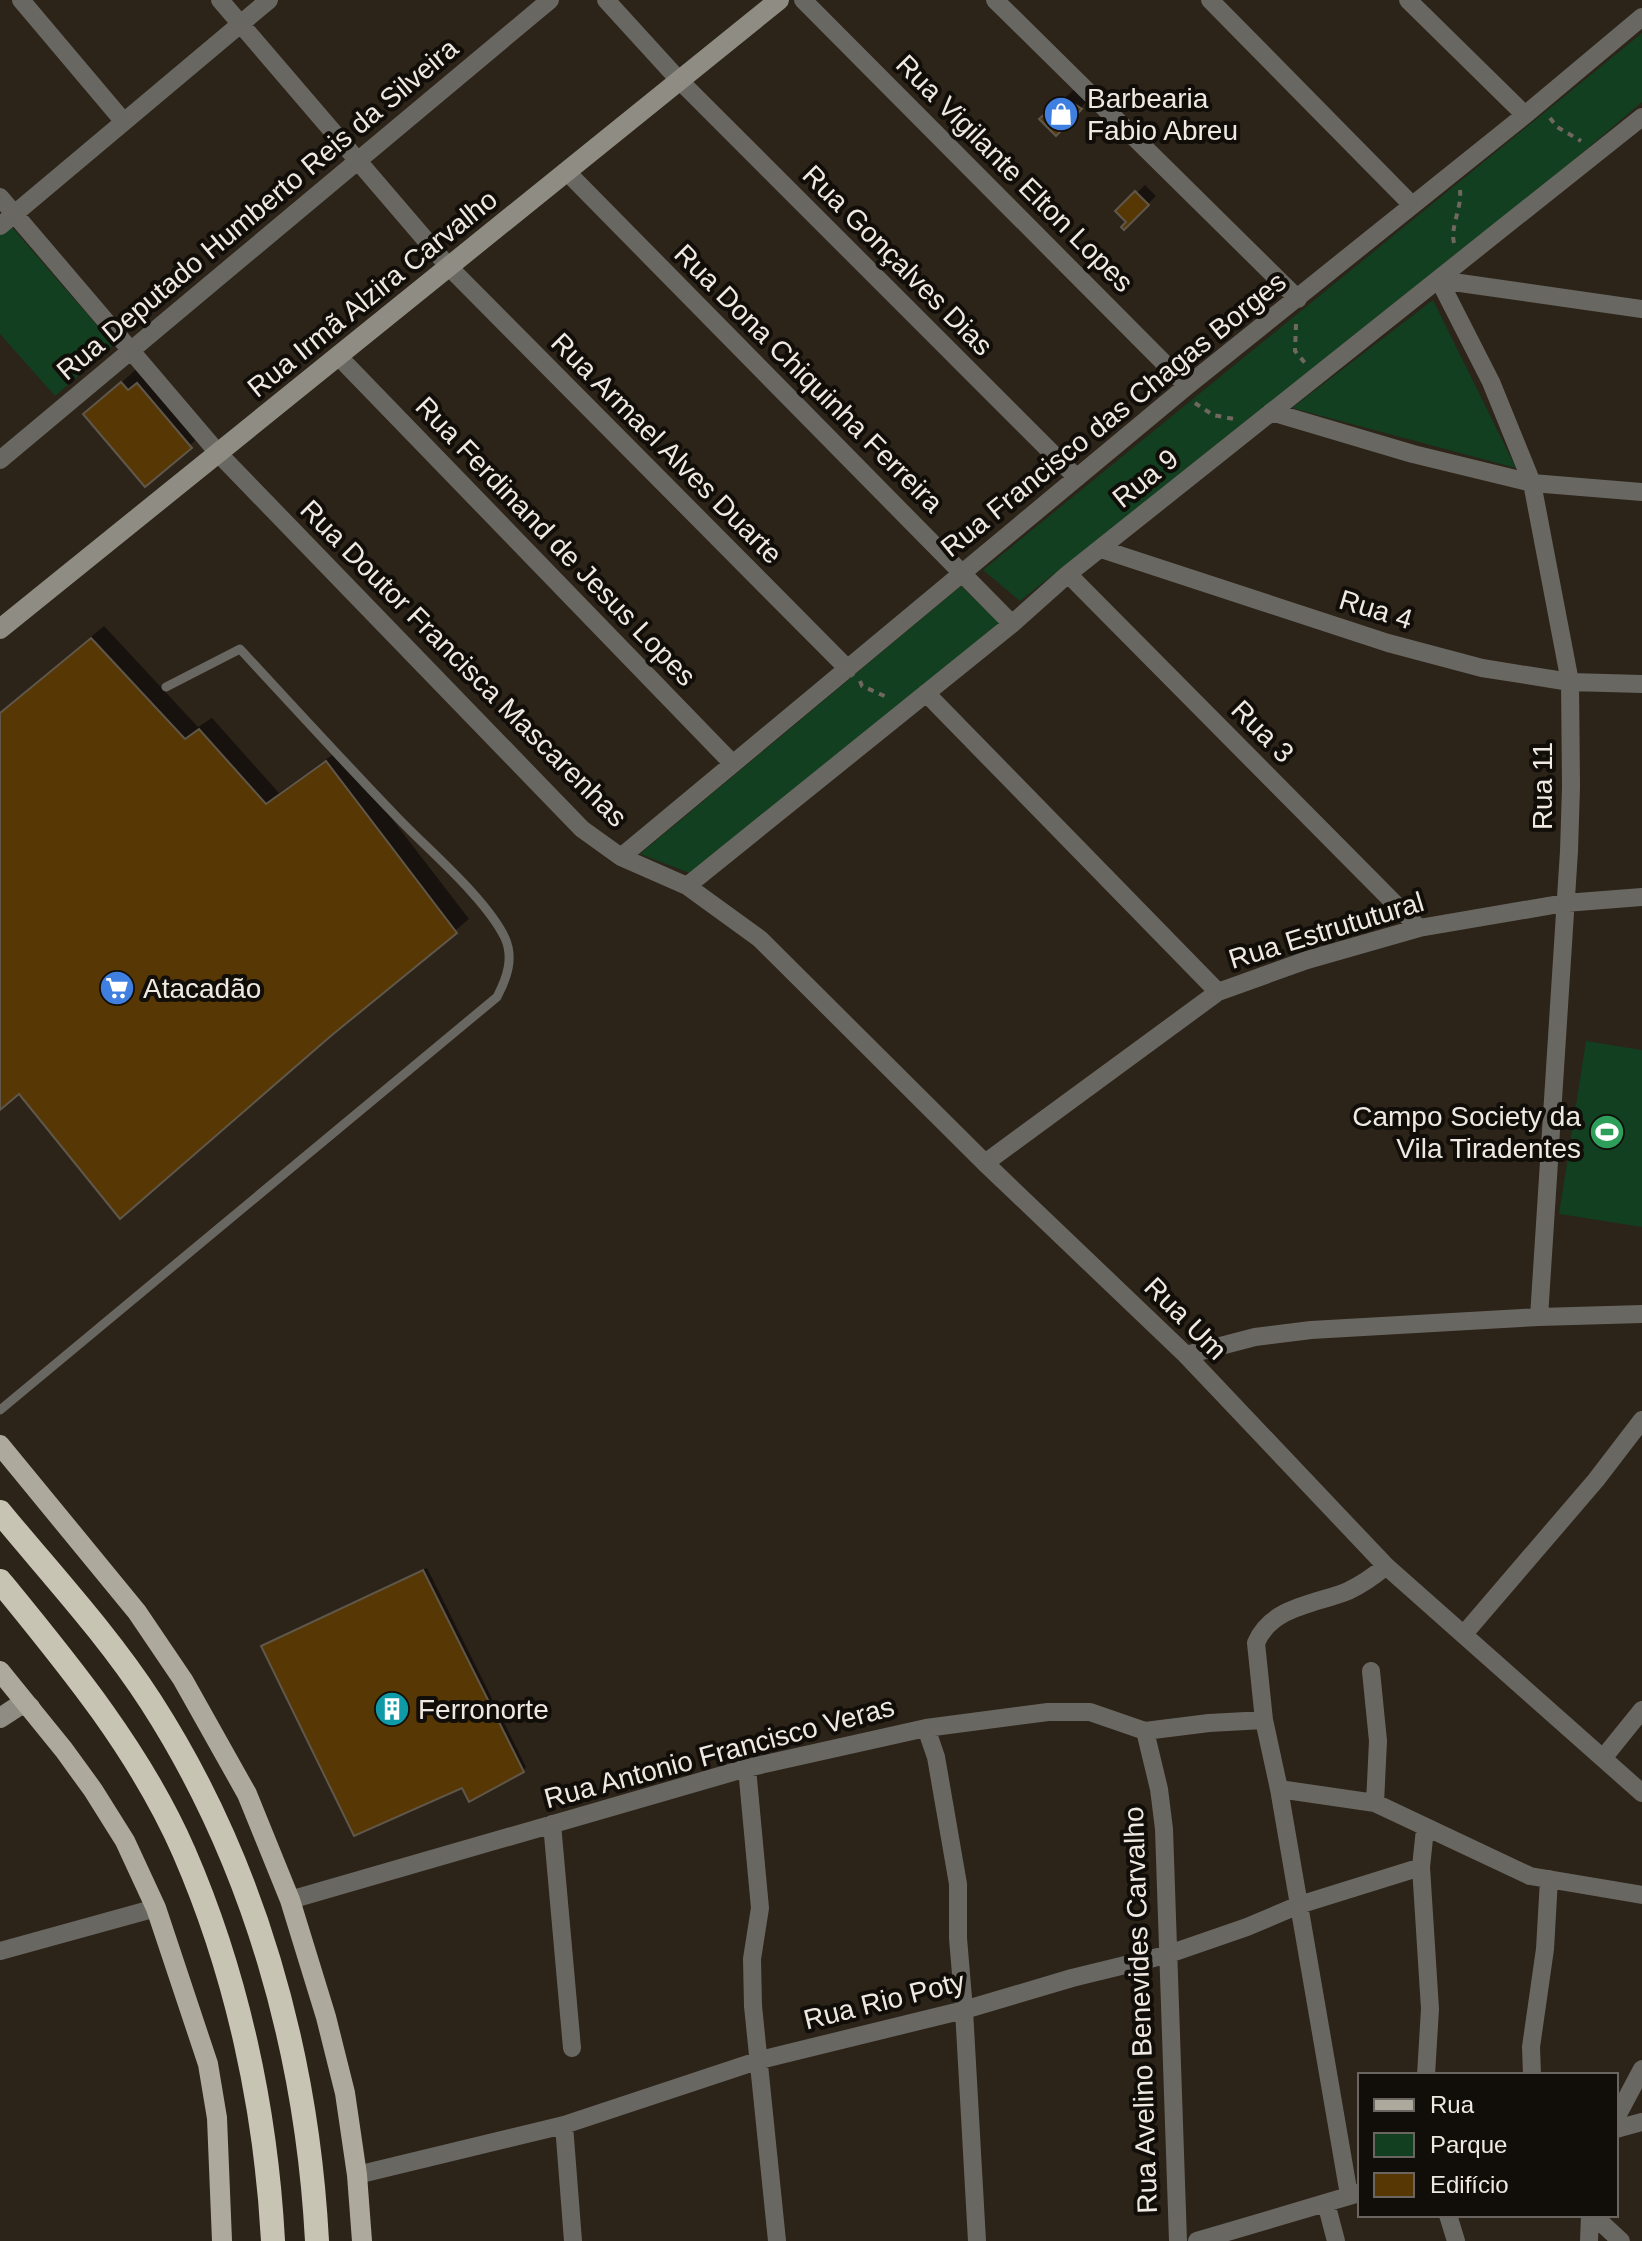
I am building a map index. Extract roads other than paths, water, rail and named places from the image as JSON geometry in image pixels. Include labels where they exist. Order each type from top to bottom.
[{"type":"highway","points":[[0,1512],[104,1637],[151,1702],[225,1838],[247,1895],[282,2006],[304,2107],[314,2179],[317,2241]]},
{"type":"highway","points":[[0,1581],[69,1665],[113,1728],[147,1782],[183,1850],[206,1910],[239,2016],[261,2118],[270,2181],[273,2241]]},
{"type":"main road","points":[[0,1445],[137,1612],[183,1680],[247,1794],[290,1900],[326,2017],[345,2093],[357,2175],[362,2241]]},
{"type":"main road","points":[[0,1671],[72,1760],[117,1828],[156,1908],[208,2064],[217,2118],[222,2241]]},
{"type":"street","points":[[21,0],[124,122]]},
{"type":"street","name":"Rua Armael Alves Duarte","points":[[220,0],[448,266],[848,669]]},
{"type":"street","points":[[7,220],[269,0]]},
{"type":"street","name":"Rua Deputado Humberto Reis da Silveira","points":[[0,460],[550,0]]},
{"type":"street","name":"Rua Gonçalves Dias","points":[[606,0],[679,80],[1077,478]]},
{"type":"street","name":"Rua Irmã Alzira Carvalho","points":[[0,629],[779,0]]},
{"type":"street","name":"Rua Vigilante Elton Lopes","points":[[803,0],[1187,386]]},
{"type":"street","points":[[995,0],[1296,300]]},
{"type":"street","points":[[1210,0],[1412,205]]},
{"type":"street","points":[[1408,0],[1525,115]]},
{"type":"street","name":"Rua Francisco das Chagas Borges","points":[[621,857],[1187,386],[1540,103],[1642,17]]},
{"type":"street","name":"Rua 9","points":[[687,886],[1012,624],[1068,574],[1642,117]]},
{"type":"street","name":"Rua Dona Chiquinha Ferreira","points":[[567,172],[1012,624]]},
{"type":"street","name":"Rua Doutor Francisca Mascarenhas","points":[[0,197],[7,220],[133,351],[219,454],[526,773],[582,829],[621,857],[687,886]]},
{"type":"street","points":[[1439,280],[1642,309]]},
{"type":"street","name":"Rua 11","points":[[1439,280],[1491,382],[1532,483],[1554,584],[1570,682],[1571,787],[1539,1317]]},
{"type":"street","name":"Rua Ferdinand de Jesus Lopes","points":[[339,357],[733,764]]},
{"type":"street","points":[[1271,412],[1413,454],[1532,483],[1642,492]]},
{"type":"street","name":"Rua 4","points":[[1101,549],[1388,643],[1482,668],[1570,682],[1642,684]]},
{"type":"street","name":"Rua 3","points":[[1068,574],[1419,928]]},
{"type":"street","points":[[926,693],[1218,992]]},
{"type":"street","name":"Rua Um","points":[[687,886],[760,939],[985,1163],[1186,1355],[1386,1566],[1642,1793]]},
{"type":"street","name":"Rua Estrututural","points":[[985,1163],[1218,992],[1307,960],[1419,928],[1565,903],[1642,897]]},
{"type":"street","points":[[1186,1355],[1255,1337],[1311,1330],[1642,1314]]},
{"type":"street","points":[[1464,1634],[1596,1480],[1642,1420]]},
{"type":"street","points":[[1197,2241],[1354,2194],[1264,1720],[1256,1643],[1261,1633],[1293,1608],[1360,1586],[1386,1566]]},
{"type":"street","points":[[1371,1671],[1378,1741],[1375,1803]]},
{"type":"street","points":[[0,1718],[20,1705],[30,1707]]},
{"type":"street","points":[[1604,1757],[1642,1710]]},
{"type":"street","name":"Rua Antonio Francisco Veras","points":[[290,1900],[747,1768],[926,1728],[1072,1711],[1090,1712],[1145,1731],[1264,1720]]},
{"type":"street","points":[[926,1728],[936,1757],[958,1884],[958,1938],[977,2241]]},
{"type":"street","name":"Rua Avelino Benevides Carvalho","points":[[1145,1731],[1159,1789],[1164,1829],[1178,2241]]},
{"type":"street","points":[[747,1768],[760,1908],[752,1959],[753,2006],[777,2241]]},
{"type":"street","points":[[1279,1789],[1375,1803],[1513,1870],[1642,1895]]},
{"type":"street","points":[[552,1824],[572,2048]]},
{"type":"street","points":[[1425,1829],[1421,1867],[1430,2009],[1426,2073]]},
{"type":"street","name":"Rua Rio Poty","points":[[357,2175],[564,2125],[760,2060],[964,2010],[1072,1978],[1166,1955],[1299,1905],[1421,1867]]},
{"type":"street","points":[[1532,2073],[1531,2047],[1545,1949],[1549,1879]]},
{"type":"street","points":[[0,1951],[156,1908]]},
{"type":"street","points":[[1618,2114],[1642,2069]]},
{"type":"street","points":[[1618,2128],[1642,2122]]},
{"type":"street","points":[[564,2125],[573,2241]]},
{"type":"street","points":[[1326,2203],[1336,2241]]},
{"type":"street","points":[[1449,2217],[1456,2241]]},
{"type":"street","points":[[1589,2241],[1591,2217]]},
{"type":"street","points":[[1593,2217],[1621,2241]]},
{"type":"lane","points":[[0,1410],[497,997],[506,979],[510,961],[506,940],[485,907],[240,649],[166,687]]},
{"type":"place","name":"Barbearia Fabio Abreu","points":[[1061,114]]},
{"type":"place","name":"Atacadão","points":[[117,988]]},
{"type":"place","name":"Campo Society da Vila Tiradentes","points":[[1607,1132]]},
{"type":"place","name":"Ferronorte","points":[[392,1709]]}]
